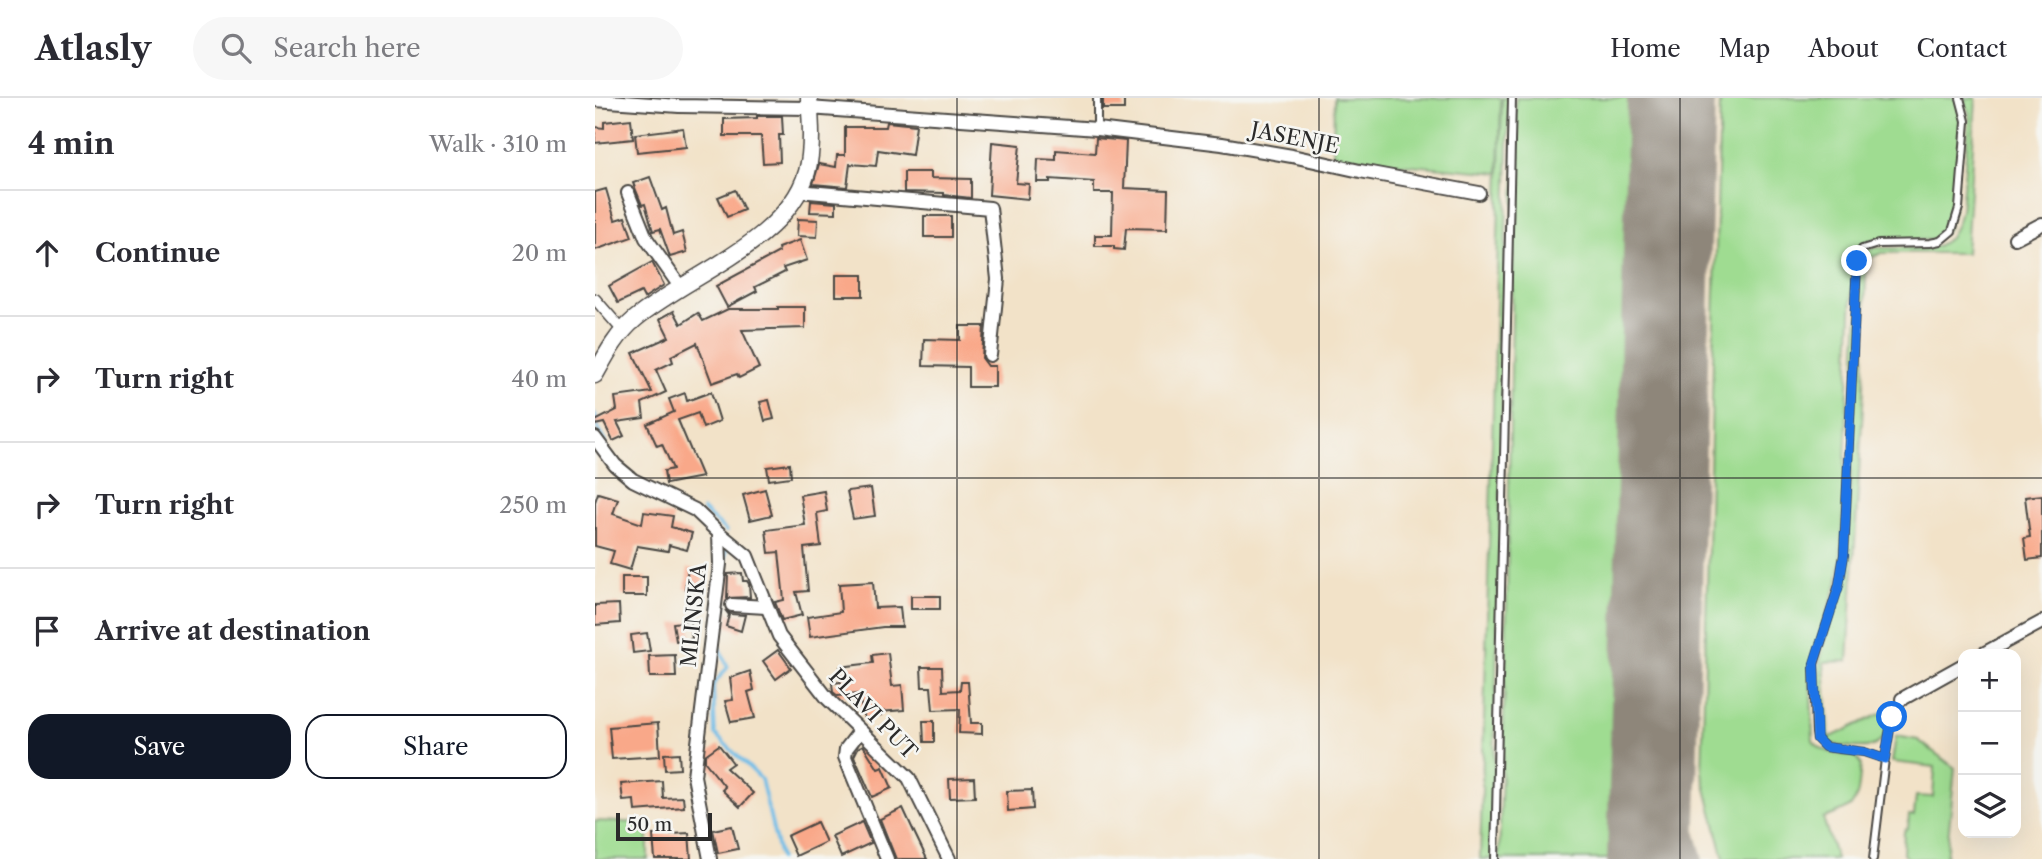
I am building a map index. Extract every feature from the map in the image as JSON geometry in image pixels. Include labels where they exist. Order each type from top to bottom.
[{"type":"street","name":"JASENJE","points":[[595,100],[679,106],[809,103],[1097,129],[1280,154],[1479,192]]},
{"type":"street","points":[[595,375],[623,331],[636,318],[768,229],[783,214],[806,174],[811,153],[809,103]]},
{"type":"street","points":[[798,191],[990,208],[998,279],[990,355]]},
{"type":"street","points":[[628,193],[646,238],[681,288]]},
{"type":"street","points":[[2015,238],[2042,224]]},
{"type":"street","points":[[595,299],[623,331]]},
{"type":"street","points":[[595,438],[615,466],[633,480],[695,510],[723,536]]},
{"type":"street","name":"PLAVI PUT","points":[[723,536],[747,555],[779,636],[828,699],[909,778],[949,859]]},
{"type":"street","name":"MLINSKA","points":[[710,859],[694,776],[723,536]]},
{"type":"street","points":[[732,605],[766,607]]},
{"type":"street","points":[[1992,649],[2042,622]]},
{"type":"street","points":[[1902,699],[1958,668]]},
{"type":"street","points":[[860,731],[846,749],[845,757],[887,859]]},
{"type":"lane","points":[[1097,98],[1097,129]]},
{"type":"lane","points":[[1496,859],[1512,98]]},
{"type":"lane","points":[[1885,759],[1864,752],[1825,747],[1817,739],[1815,727],[1814,663],[1839,586],[1844,555],[1857,261],[1862,249],[1872,245],[1930,243],[1940,241],[1952,231],[1959,208],[1966,121],[1960,98]]},
{"type":"lane","points":[[1873,859],[1892,717],[1902,699]]},
{"type":"green space","points":[[1334,98],[1501,98],[1499,173],[1333,158]]},
{"type":"green space","points":[[1502,98],[1509,98],[1492,859],[1480,859]]},
{"type":"green space","points":[[1516,98],[1629,98],[1624,511],[1613,859],[1499,859],[1506,652]]},
{"type":"green space","points":[[1720,98],[1956,98],[1961,114],[1954,210],[1944,234],[1932,240],[1874,240],[1858,246],[1853,265],[1841,560],[1837,584],[1813,651],[1810,669],[1813,741],[1827,751],[1855,756],[1861,764],[1858,794],[1851,806],[1823,818],[1836,859],[1724,859],[1702,773]]},
{"type":"green space","points":[[1964,98],[1976,98],[1966,253],[1882,253],[1870,258],[1866,265],[1864,388],[1848,661],[1824,662],[1829,738],[1882,713],[1886,733],[1878,743],[1870,746],[1842,746],[1825,741],[1819,728],[1819,664],[1846,574],[1860,263],[1865,252],[1873,248],[1928,248],[1950,238],[1961,210],[1969,123]]},
{"type":"green space","points":[[1896,736],[1918,740],[1955,768],[1946,859],[1908,859],[1903,854],[1904,831],[1908,828],[1909,815],[1914,815],[1916,796],[1933,797],[1935,767],[1892,762]]},
{"type":"green space","points":[[595,821],[648,823],[648,859],[595,859]]},
{"type":"building","points":[[1103,98],[1124,98],[1124,109],[1103,109]]},
{"type":"building","points":[[782,116],[783,135],[779,135],[780,162],[763,163],[761,136],[724,136],[724,119]]},
{"type":"building","points":[[631,119],[633,139],[595,143],[595,127],[604,128],[604,122]]},
{"type":"building","points":[[887,122],[916,125],[912,155],[878,150],[876,166],[850,164],[847,187],[813,184],[819,164],[836,167],[837,155],[845,155],[845,127],[886,127]]},
{"type":"building","points":[[683,128],[686,147],[637,152],[635,134]]},
{"type":"building","points":[[1096,138],[1126,141],[1124,188],[1168,190],[1167,229],[1126,228],[1124,250],[1114,249],[1114,246],[1095,246],[1095,235],[1112,235],[1113,193],[1094,193],[1094,182],[1050,179],[1050,182],[1037,182],[1038,159],[1056,160],[1056,150],[1095,153]]},
{"type":"building","points":[[992,142],[1020,145],[1016,183],[1029,184],[1028,199],[989,195]]},
{"type":"building","points":[[904,172],[931,172],[931,178],[971,179],[971,198],[944,193],[904,192]]},
{"type":"building","points":[[650,177],[662,210],[666,208],[673,235],[682,232],[687,252],[670,257],[660,229],[653,231],[645,204],[642,205],[633,183]]},
{"type":"building","points":[[606,189],[615,220],[625,217],[632,237],[595,250],[595,192]]},
{"type":"building","points":[[735,190],[744,210],[727,217],[718,197]]},
{"type":"building","points":[[811,201],[836,203],[836,213],[810,212]]},
{"type":"building","points":[[924,216],[951,216],[951,237],[924,237]]},
{"type":"building","points":[[798,219],[818,220],[817,237],[797,236]]},
{"type":"building","points":[[800,240],[807,260],[783,268],[785,272],[755,287],[757,291],[727,307],[716,286],[779,252],[778,248]]},
{"type":"building","points":[[652,262],[664,285],[644,298],[641,292],[618,303],[609,286]]},
{"type":"building","points":[[836,275],[863,275],[863,296],[836,296]]},
{"type":"building","points":[[805,307],[805,328],[742,330],[759,368],[739,378],[737,374],[712,383],[697,343],[671,356],[673,362],[656,370],[666,392],[642,403],[644,418],[617,422],[624,436],[613,441],[604,423],[595,425],[595,421],[617,410],[615,397],[652,392],[633,353],[669,337],[660,319],[674,311],[681,324],[698,313],[703,321],[728,309]]},
{"type":"building","points":[[960,326],[984,326],[982,358],[988,366],[995,366],[995,387],[968,387],[968,367],[923,366],[924,339],[960,340]]},
{"type":"building","points":[[711,392],[720,421],[703,428],[698,413],[678,420],[702,477],[666,484],[664,471],[673,469],[662,444],[657,446],[647,424],[674,412],[669,399],[685,393],[687,401]]},
{"type":"building","points":[[769,400],[774,419],[765,421],[760,402]]},
{"type":"building","points":[[790,464],[791,477],[769,480],[767,467]]},
{"type":"building","points":[[871,488],[875,516],[853,519],[847,491]]},
{"type":"building","points":[[765,489],[772,515],[750,520],[743,495]]},
{"type":"building","points":[[824,491],[827,511],[817,513],[821,546],[804,548],[808,591],[796,592],[802,615],[782,620],[775,602],[784,600],[779,552],[769,553],[766,530],[805,525],[800,495]]},
{"type":"building","points":[[598,493],[618,499],[613,514],[642,524],[644,512],[673,516],[671,527],[692,533],[687,550],[669,545],[668,551],[637,546],[630,570],[610,564],[614,551],[595,546],[595,502]]},
{"type":"building","points":[[2042,495],[2042,558],[2027,560],[2024,538],[2030,537],[2025,497]]},
{"type":"building","points":[[688,568],[704,571],[701,592],[685,589]]},
{"type":"building","points":[[742,573],[743,581],[749,584],[750,597],[727,598],[728,574]]},
{"type":"building","points":[[622,577],[647,577],[647,596],[622,596]]},
{"type":"building","points":[[873,582],[875,608],[900,607],[902,627],[810,637],[807,617],[841,612],[839,584]]},
{"type":"building","points":[[911,596],[940,596],[940,609],[911,609]]},
{"type":"building","points":[[619,604],[620,623],[595,625],[595,605]]},
{"type":"building","points":[[725,610],[731,614],[745,615],[741,631],[726,626],[729,615]]},
{"type":"building","points":[[690,621],[692,639],[676,641],[673,623]]},
{"type":"building","points":[[647,633],[650,651],[633,653],[631,635]]},
{"type":"building","points":[[778,650],[791,668],[776,679],[763,661]]},
{"type":"building","points":[[888,653],[892,686],[902,685],[904,710],[880,712],[881,715],[865,719],[858,694],[838,696],[833,692],[832,683],[841,682],[840,667],[873,663],[872,655]]},
{"type":"building","points":[[675,655],[676,677],[650,677],[649,656]]},
{"type":"building","points":[[921,667],[942,667],[943,691],[960,690],[961,682],[968,682],[971,723],[982,723],[982,734],[959,733],[960,709],[933,710],[931,687],[922,687]]},
{"type":"building","points":[[750,671],[754,690],[748,692],[755,718],[731,722],[725,701],[733,700],[730,678]]},
{"type":"building","points":[[923,721],[934,721],[934,742],[924,742]]},
{"type":"building","points":[[658,723],[660,756],[612,759],[609,727]]},
{"type":"building","points":[[719,745],[733,763],[726,768],[753,793],[740,807],[722,790],[725,787],[705,762],[705,755]]},
{"type":"building","points":[[863,745],[878,769],[883,767],[892,788],[872,797],[854,756]]},
{"type":"building","points":[[679,753],[680,769],[665,770],[664,754]]},
{"type":"building","points":[[974,778],[975,797],[950,798],[949,779]]},
{"type":"building","points":[[662,781],[663,798],[683,797],[684,807],[635,811],[634,800],[623,801],[621,784]]},
{"type":"building","points":[[1032,790],[1033,809],[1008,811],[1007,791]]},
{"type":"building","points":[[903,808],[927,859],[896,859],[880,819]]},
{"type":"building","points":[[817,822],[826,842],[796,856],[787,836]]},
{"type":"building","points":[[862,822],[871,843],[841,857],[832,836]]},
{"type":"building","points":[[732,826],[738,849],[718,853],[713,830]]},
{"type":"building","points":[[689,833],[691,859],[655,859],[653,835]]},
{"type":"waterway","points":[[595,414],[598,429],[605,442]]},
{"type":"waterway","points":[[703,510],[726,531]]},
{"type":"waterway","points":[[725,560],[728,544]]},
{"type":"waterway","points":[[722,592],[726,605],[715,639],[728,667],[713,685],[715,734],[761,779],[780,859]]},
{"type":"taxiway","points":[[1654,751],[1685,859]]},
{"type":"runway","points":[[1651,859],[1671,98]]},
{"type":"route","points":[[1857,261],[1844,555],[1842,577],[1815,653],[1813,676],[1817,739],[1825,747],[1864,752],[1885,759],[1892,717]]}]
